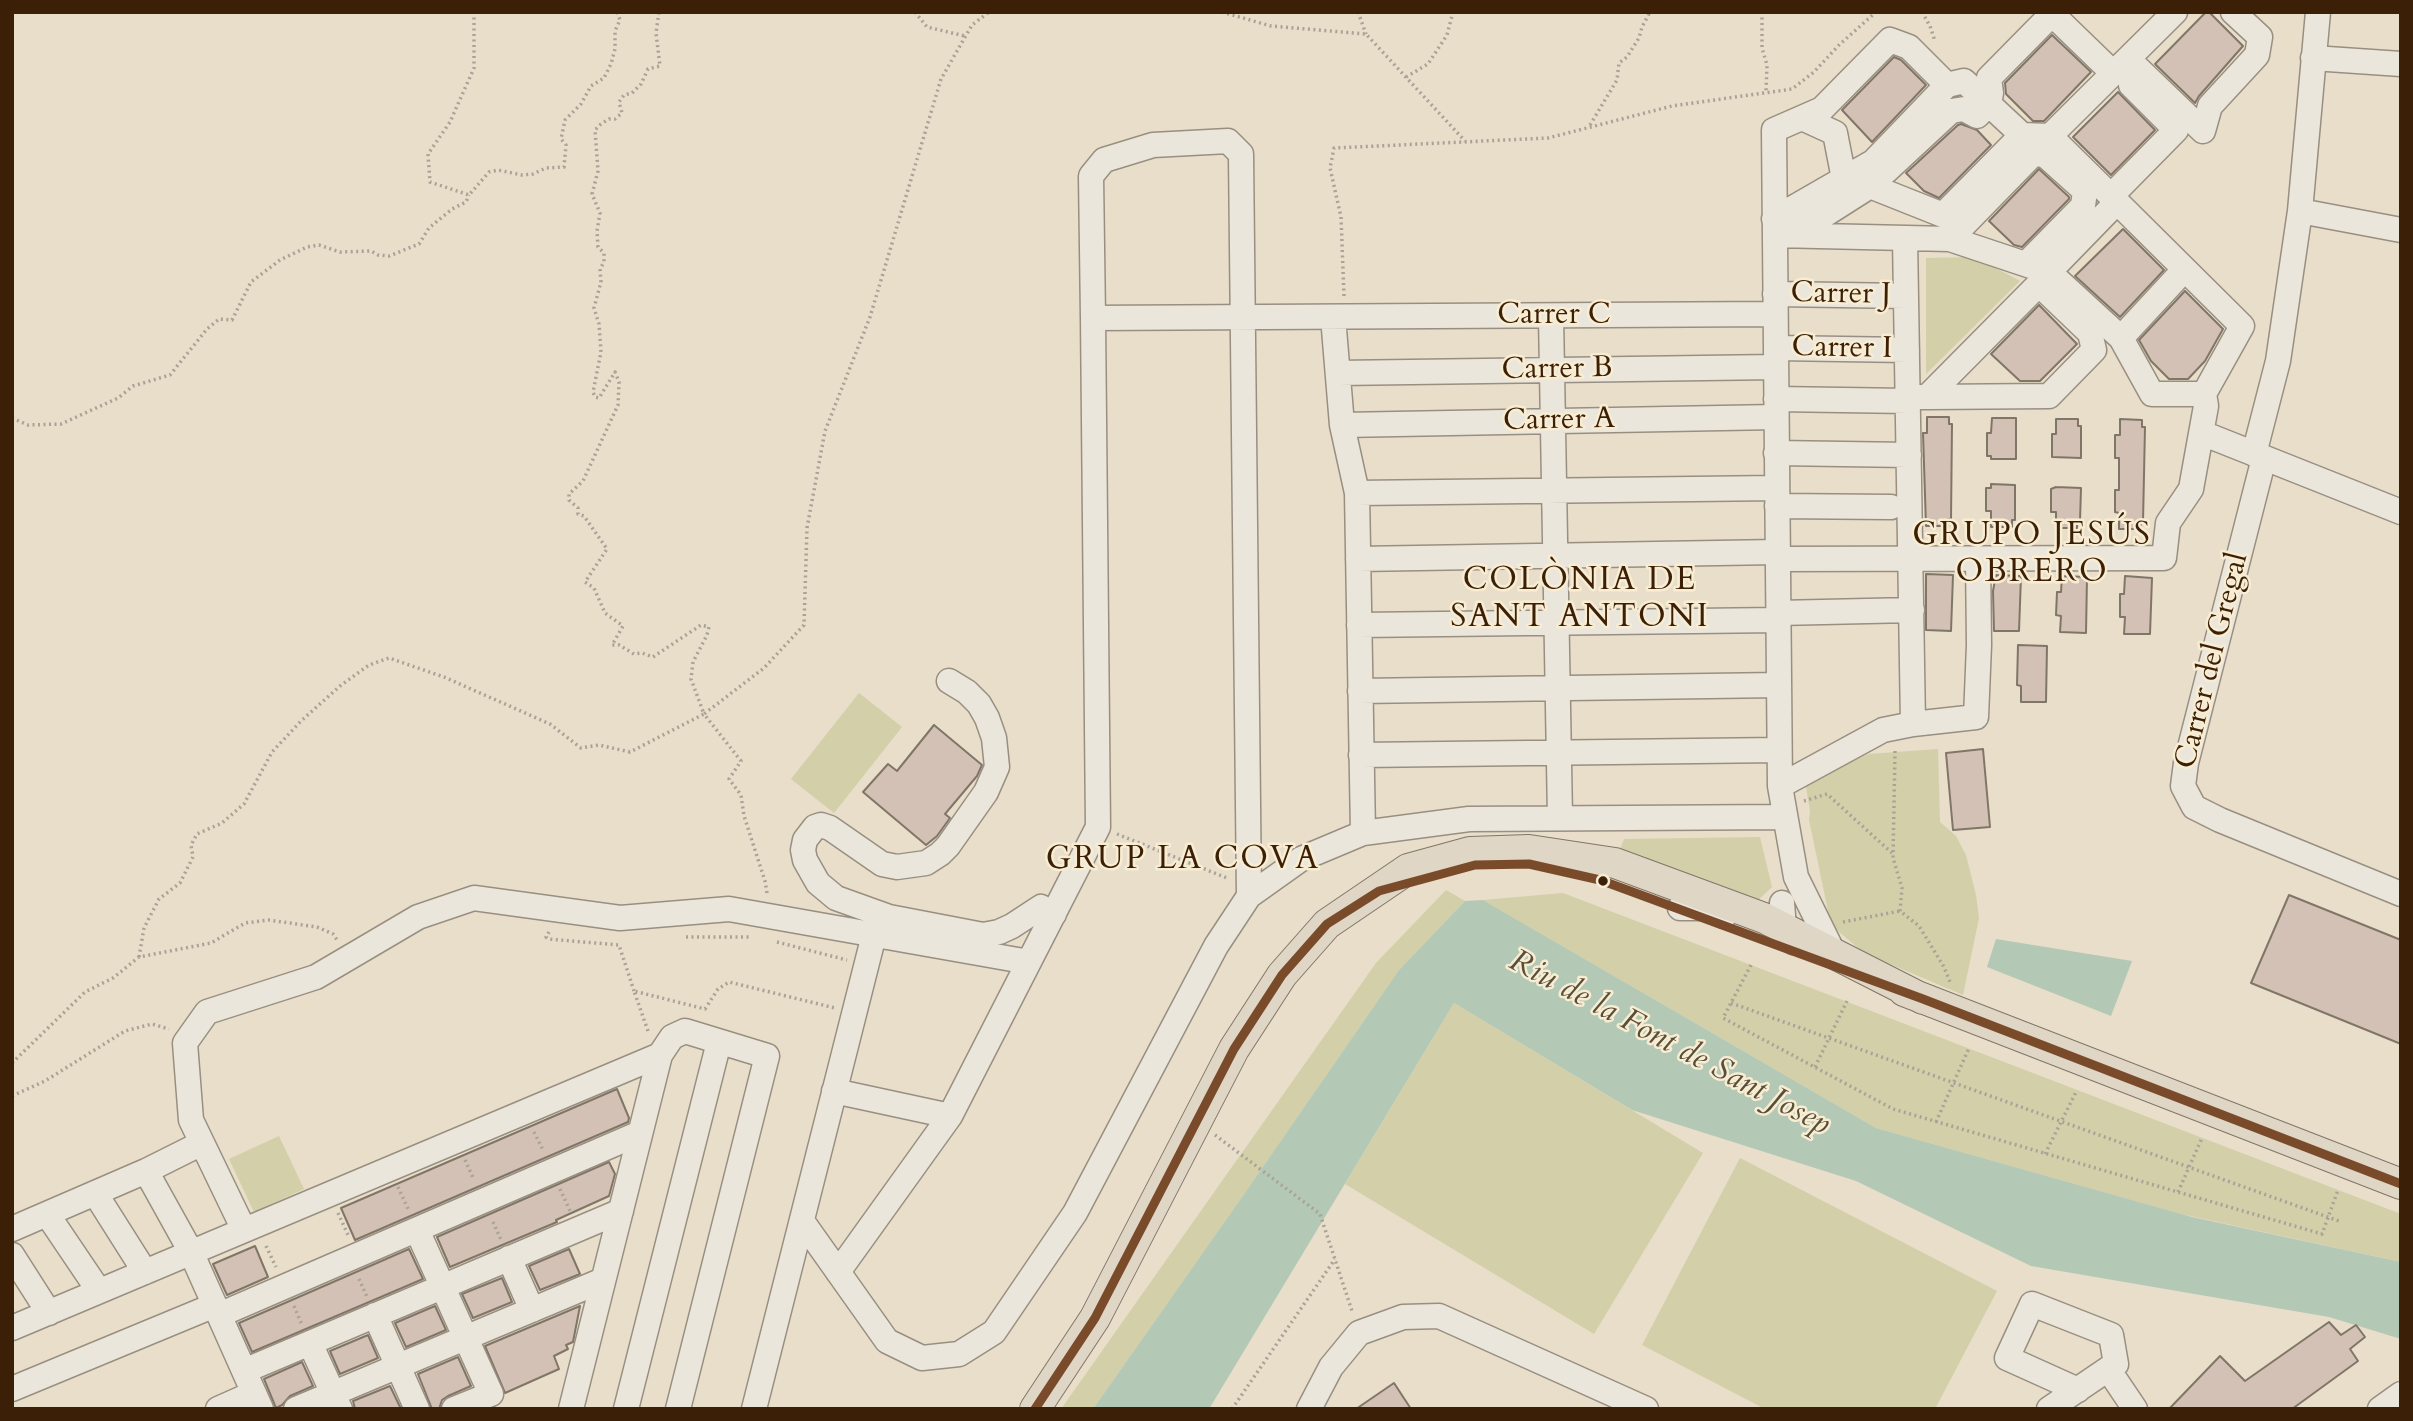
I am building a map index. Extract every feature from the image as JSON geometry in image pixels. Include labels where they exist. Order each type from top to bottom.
[{"type":"main road","points":[[1035,1409],[1095,1318],[1234,1049],[1282,975],[1327,924],[1408,869],[1470,852],[1529,850],[1615,863],[1788,912],[1923,999]]},
{"type":"main road","points":[[1379,891],[1475,865],[1529,864],[1600,880],[1680,908],[1788,912],[1833,951],[1923,999],[2401,1184]]},
{"type":"street","points":[[2050,136],[2175,12]]},
{"type":"street","points":[[1781,230],[1870,186],[1951,111],[1964,109],[1977,116],[1989,104],[1989,78],[2053,13],[2119,68],[2203,131],[2210,106],[2257,55],[2260,37],[2233,12]]},
{"type":"street","name":"Carrer del Gregal","points":[[2318,12],[2300,211],[2278,361],[2259,456],[2186,763],[2183,786],[2194,807],[2220,820],[2401,894]]},
{"type":"street","points":[[1788,912],[1793,809],[1780,786],[1775,304],[1781,230],[1774,130],[1822,109],[1890,40],[1909,47],[1947,85]]},
{"type":"street","points":[[2313,58],[2401,64]]},
{"type":"street","points":[[2038,268],[2114,199],[2176,130],[2119,68]]},
{"type":"street","points":[[1358,559],[1555,556],[2164,558],[2168,523],[2191,489],[2206,406],[2204,394],[2242,326],[2050,136],[2022,135],[1964,82],[1947,85],[1873,162],[1844,179],[1781,230]]},
{"type":"street","points":[[1802,118],[1835,133],[1844,179]]},
{"type":"street","points":[[1870,186],[1943,215],[2022,135]]},
{"type":"street","points":[[838,1272],[950,1116],[1098,827],[1091,176],[1104,160],[1153,145],[1228,141],[1241,154],[1249,896]]},
{"type":"street","points":[[1950,239],[2033,154],[2045,155],[2085,191],[2083,206],[2038,268]]},
{"type":"street","points":[[2300,211],[2401,230]]},
{"type":"street","points":[[1781,230],[1950,239],[2038,268],[2121,338],[2152,394],[2204,394]]},
{"type":"street","points":[[1905,238],[1908,350],[1914,399],[1909,455],[1913,724]]},
{"type":"street","points":[[2121,338],[2184,270]]},
{"type":"street","name":"Carrer A","points":[[1342,425],[1553,421],[1914,399],[2049,396],[2094,350],[2090,333],[2046,290],[2036,286],[1914,399]]},
{"type":"street","name":"Carrer J","points":[[1775,304],[1906,296]]},
{"type":"street","name":"Carrer C","points":[[1093,318],[1551,316],[1775,304]]},
{"type":"street","points":[[1551,316],[1560,818]]},
{"type":"street","points":[[1339,317],[1338,373],[1342,425],[1357,493],[1363,833]]},
{"type":"street","name":"Carrer I","points":[[1776,357],[1908,350]]},
{"type":"street","name":"Carrer B","points":[[1338,373],[1552,370],[1776,357]]},
{"type":"street","points":[[2202,433],[2401,512]]},
{"type":"street","points":[[1776,453],[1909,455]]},
{"type":"street","points":[[1357,493],[1554,491],[1777,497],[1891,507]]},
{"type":"street","points":[[1780,786],[1883,730],[1913,724],[1976,718],[1978,558]]},
{"type":"street","points":[[1359,625],[1556,623],[1912,610]]},
{"type":"street","points":[[949,681],[967,692],[988,718],[994,738],[997,767],[986,792],[948,846],[926,863],[897,867],[882,864],[831,828],[821,825],[809,832],[805,840],[805,860],[818,883],[836,898],[889,917],[983,935],[1012,926],[1041,907],[1054,914]]},
{"type":"street","points":[[1360,691],[1778,685]]},
{"type":"street","points":[[1361,755],[1779,750]]},
{"type":"street","points":[[802,1221],[887,1341],[922,1359],[959,1353],[994,1332],[1075,1213],[1216,946],[1249,896],[1301,859],[1363,833],[1469,819],[1793,809]]},
{"type":"street","points":[[244,1230],[191,1120],[185,1043],[207,1012],[316,976],[418,917],[474,898],[621,918],[729,909],[769,928],[874,935],[1029,962]]},
{"type":"street","points":[[754,1409],[874,935]]},
{"type":"street","points":[[571,1409],[660,1055],[672,1037],[685,1031],[767,1056],[678,1409]]},
{"type":"street","points":[[626,1409],[719,1042]]},
{"type":"street","points":[[12,1328],[660,1055]]},
{"type":"street","points":[[834,1091],[950,1116]]},
{"type":"street","points":[[20,1409],[12,1390],[354,1257],[417,1230],[479,1191],[640,1133]]},
{"type":"street","points":[[12,1229],[146,1171],[202,1143]]},
{"type":"street","points":[[146,1171],[191,1252],[258,1401],[218,1409]]},
{"type":"street","points":[[95,1193],[145,1272]]},
{"type":"street","points":[[244,1371],[621,1211]]},
{"type":"street","points":[[47,1214],[99,1291]]},
{"type":"street","points":[[417,1230],[491,1394],[489,1402],[454,1409]]},
{"type":"street","points":[[12,1255],[49,1313]]},
{"type":"street","points":[[509,1258],[532,1310]]},
{"type":"street","points":[[296,1409],[337,1401],[398,1366],[603,1280]]},
{"type":"street","points":[[2049,1409],[2078,1390],[2108,1370],[2116,1364],[2111,1335],[2032,1304],[2007,1358],[2078,1390]]},
{"type":"street","points":[[375,1315],[417,1409]]},
{"type":"street","points":[[1309,1409],[1331,1367],[1359,1332],[1403,1317],[1439,1316],[1646,1409]]},
{"type":"street","points":[[310,1343],[337,1401]]},
{"type":"street","points":[[2108,1370],[2135,1409]]},
{"type":"street","points":[[2380,1409],[2401,1394]]},
{"type":"path","points":[[469,195],[430,182],[428,154],[450,122],[474,68],[474,12]]},
{"type":"path","points":[[12,418],[28,425],[61,424],[118,398],[133,386],[170,375],[207,328],[219,320],[232,320],[251,282],[280,260],[307,247],[319,245],[340,252],[371,251],[378,256],[389,256],[419,244],[429,228],[466,202],[489,172],[498,170],[522,175],[534,174],[546,168],[564,167],[566,145],[561,139],[565,120],[581,104],[591,86],[604,78],[611,64],[615,49],[614,31],[620,20],[617,12]]},
{"type":"path","points":[[659,12],[656,33],[660,66],[648,69],[641,84],[619,102],[622,113],[615,120],[609,119],[601,124],[595,131],[598,171],[592,194],[600,213],[598,247],[604,253],[604,262],[600,269],[601,282],[594,308],[599,324],[601,352],[593,392],[595,397],[599,398],[615,372],[619,382],[618,405],[583,481],[569,494],[569,500],[578,509],[578,514],[584,516],[607,548],[585,582],[594,588],[605,613],[623,626],[612,645],[619,645],[634,654],[642,653],[653,657],[701,625],[709,627],[693,662],[691,679],[704,714],[741,761],[729,779],[741,795],[744,816],[765,881],[769,928],[866,964]]},
{"type":"path","points":[[915,12],[927,27],[965,36]]},
{"type":"path","points":[[139,957],[144,928],[159,899],[180,883],[193,858],[191,845],[197,834],[222,823],[244,804],[272,752],[310,713],[369,666],[389,658],[444,677],[550,724],[581,748],[599,745],[630,752],[704,714],[764,668],[804,625],[807,528],[825,431],[870,317],[941,79],[972,25],[989,12]]},
{"type":"path","points":[[1222,12],[1270,26],[1366,34]]},
{"type":"path","points":[[1358,12],[1366,34],[1466,142]]},
{"type":"path","points":[[1406,77],[1428,64],[1447,35],[1453,12]]},
{"type":"path","points":[[1589,126],[1617,80],[1619,63],[1627,57],[1639,38],[1650,12]]},
{"type":"path","points":[[1762,12],[1762,48],[1767,65],[1766,92]]},
{"type":"path","points":[[1339,317],[1341,217],[1330,168],[1334,148],[1548,138],[1672,106],[1792,89],[1876,12]]},
{"type":"path","points":[[1895,744],[1893,854],[1895,870],[1902,888],[1900,911]]},
{"type":"path","points":[[1793,809],[1827,794],[1893,854]]},
{"type":"path","points":[[1098,827],[1241,884],[1249,896]]},
{"type":"path","points":[[1842,922],[1900,911],[1912,918],[1944,967],[1950,979],[1950,987]]},
{"type":"path","points":[[12,1063],[85,992],[113,978],[139,957],[211,943],[245,923],[269,920],[317,927],[333,934],[348,958]]},
{"type":"path","points":[[562,933],[549,932],[546,937],[551,940],[619,945],[648,1033],[672,1024],[678,1035]]},
{"type":"path","points":[[678,937],[754,937]]},
{"type":"path","points":[[1751,965],[1723,1018],[1893,1109],[2322,1234],[2338,1190]]},
{"type":"path","points":[[635,991],[705,1009],[718,989],[729,982],[854,1013]]},
{"type":"path","points":[[1815,1067],[1847,1002]]},
{"type":"path","points":[[1731,1003],[2339,1221]]},
{"type":"path","points":[[12,1096],[45,1081],[125,1031],[152,1024],[191,1035]]},
{"type":"path","points":[[1936,1122],[1969,1048]]},
{"type":"path","points":[[2045,1154],[2077,1090]]},
{"type":"path","points":[[1197,1121],[1320,1214],[1359,1332]]},
{"type":"path","points":[[2178,1192],[2202,1138]]},
{"type":"path","points":[[390,1168],[417,1230]]},
{"type":"path","points":[[479,1191],[509,1258]]},
{"type":"path","points":[[329,1194],[375,1315]]},
{"type":"path","points":[[1232,1409],[1335,1259]]},
{"type":"shaded area","points":[[1975,257],[2020,281],[1926,374],[1926,258]]},
{"type":"shaded area","points":[[859,693],[902,727],[834,813],[791,779]]},
{"type":"shaded area","points":[[1938,749],[1940,822],[1956,836],[1966,855],[1979,918],[1963,995],[1864,953],[1831,925],[1809,820],[1805,781],[1869,754]]},
{"type":"shaded area","points":[[1760,837],[1772,887],[1755,903],[1615,863],[1624,839]]},
{"type":"shaded area","points":[[1446,890],[1465,901],[1399,970],[1093,1409],[1061,1409],[1376,963]]},
{"type":"shaded area","points":[[1563,893],[2401,1214],[2401,1262],[2181,1214],[1876,1128],[1483,900]]},
{"type":"shaded area","points":[[1454,1003],[1703,1153],[1594,1334],[1345,1184]]},
{"type":"shaded area","points":[[279,1136],[304,1189],[254,1212],[229,1159]]},
{"type":"shaded area","points":[[1740,1158],[1997,1291],[1935,1409],[1765,1409],[1642,1345]]},
{"type":"water","name":"Riu de la Font de Sant Josep","points":[[1483,900],[1876,1128],[2192,1217],[2401,1262],[2401,1339],[2329,1317],[2031,1266],[1856,1181],[1632,1110],[1454,1003],[1209,1409],[1093,1409],[1399,970],[1465,901]]},
{"type":"water","points":[[1996,939],[2132,961],[2111,1016],[1987,967]]},
{"type":"building","points":[[2206,12],[2243,46],[2195,103],[2155,64]]},
{"type":"building","points":[[2052,35],[2091,72],[2044,121],[2033,121],[2006,94],[2005,83]]},
{"type":"building","points":[[1894,57],[1901,60],[1926,85],[1872,142],[1842,110]]},
{"type":"building","points":[[2118,92],[2155,130],[2111,175],[2073,137]]},
{"type":"building","points":[[1961,124],[1977,130],[1991,145],[1939,198],[1924,191],[1906,173]]},
{"type":"building","points":[[2039,169],[2069,199],[2022,247],[2014,245],[1989,221]]},
{"type":"building","points":[[2123,229],[2164,270],[2120,317],[2075,276]]},
{"type":"building","points":[[2185,291],[2223,329],[2205,361],[2188,379],[2169,379],[2151,361],[2139,340]]},
{"type":"building","points":[[2039,305],[2077,344],[2040,381],[2020,381],[1991,354]]},
{"type":"building","points":[[1927,417],[1949,417],[1949,424],[1952,424],[1951,519],[1948,519],[1948,526],[1926,526],[1923,433],[1927,433]]},
{"type":"building","points":[[1992,418],[2016,418],[2016,459],[1991,459],[1991,456],[1987,456],[1987,433],[1991,433]]},
{"type":"building","points":[[2056,419],[2078,419],[2078,426],[2081,426],[2081,458],[2052,457],[2052,434],[2056,434]]},
{"type":"building","points":[[2120,419],[2142,420],[2142,427],[2145,427],[2143,522],[2140,529],[2119,529],[2119,513],[2115,512],[2115,490],[2119,490],[2119,458],[2115,458],[2115,435],[2120,435]]},
{"type":"building","points":[[1991,484],[2015,485],[2015,520],[2012,520],[2012,527],[1991,527],[1991,511],[1986,511],[1986,488],[1991,488]]},
{"type":"building","points":[[2081,488],[2080,521],[2077,521],[2077,528],[2056,528],[2056,512],[2051,512],[2051,489]]},
{"type":"building","points":[[1926,574],[1953,575],[1951,631],[1926,630]]},
{"type":"building","points":[[1996,575],[2021,576],[2019,631],[1994,631],[1993,591]]},
{"type":"building","points":[[2062,576],[2087,577],[2086,633],[2060,632],[2061,616],[2056,615],[2057,592],[2061,592]]},
{"type":"building","points":[[2125,576],[2152,578],[2150,634],[2124,634],[2125,617],[2120,617],[2120,594],[2124,594]]},
{"type":"building","points":[[2018,645],[2047,646],[2046,702],[2021,702],[2021,686],[2017,685]]},
{"type":"building","points":[[934,725],[982,765],[977,776],[945,814],[950,818],[937,836],[926,845],[863,792],[888,764],[897,771]]},
{"type":"building","points":[[1983,749],[1990,827],[1953,830],[1946,753]]},
{"type":"building","points":[[2289,895],[2401,940],[2401,1044],[2251,983]]},
{"type":"building","points":[[617,1089],[629,1118],[628,1122],[355,1240],[341,1208]]},
{"type":"building","points":[[609,1162],[615,1174],[609,1196],[556,1220],[557,1222],[450,1267],[437,1237]]},
{"type":"building","points":[[255,1246],[268,1277],[227,1295],[213,1264]]},
{"type":"building","points":[[409,1249],[423,1279],[252,1352],[239,1323]]},
{"type":"building","points":[[569,1249],[580,1274],[540,1290],[529,1266]]},
{"type":"building","points":[[502,1278],[512,1302],[473,1318],[462,1294]]},
{"type":"building","points":[[435,1306],[446,1330],[406,1347],[395,1323]]},
{"type":"building","points":[[580,1306],[573,1342],[566,1345],[568,1349],[554,1356],[559,1369],[505,1393],[485,1346]]},
{"type":"building","points":[[2329,1322],[2341,1335],[2356,1325],[2365,1337],[2350,1349],[2358,1361],[2292,1409],[2169,1409],[2220,1356],[2245,1381]]},
{"type":"building","points":[[368,1335],[378,1358],[340,1374],[330,1351]]},
{"type":"building","points":[[458,1357],[471,1386],[442,1400],[439,1409],[432,1409],[418,1374]]},
{"type":"building","points":[[302,1362],[313,1386],[290,1396],[276,1408],[264,1379]]},
{"type":"building","points":[[1394,1383],[1411,1409],[1356,1409]]},
{"type":"building","points":[[390,1386],[401,1409],[355,1409],[353,1401]]},
{"type":"transit line","points":[[1035,1409],[1095,1318],[1234,1049],[1282,975],[1327,924],[1379,891],[1475,865],[1529,864],[1600,880],[1923,999],[2401,1184]]},
{"type":"district","name":"GRUPO JESÚS OBRERO","points":[[2032,556]]},
{"type":"district","name":"COLÒNIA DE SANT ANTONI","points":[[1580,600]]},
{"type":"district","name":"GRUP LA COVA","points":[[1183,861]]}]
